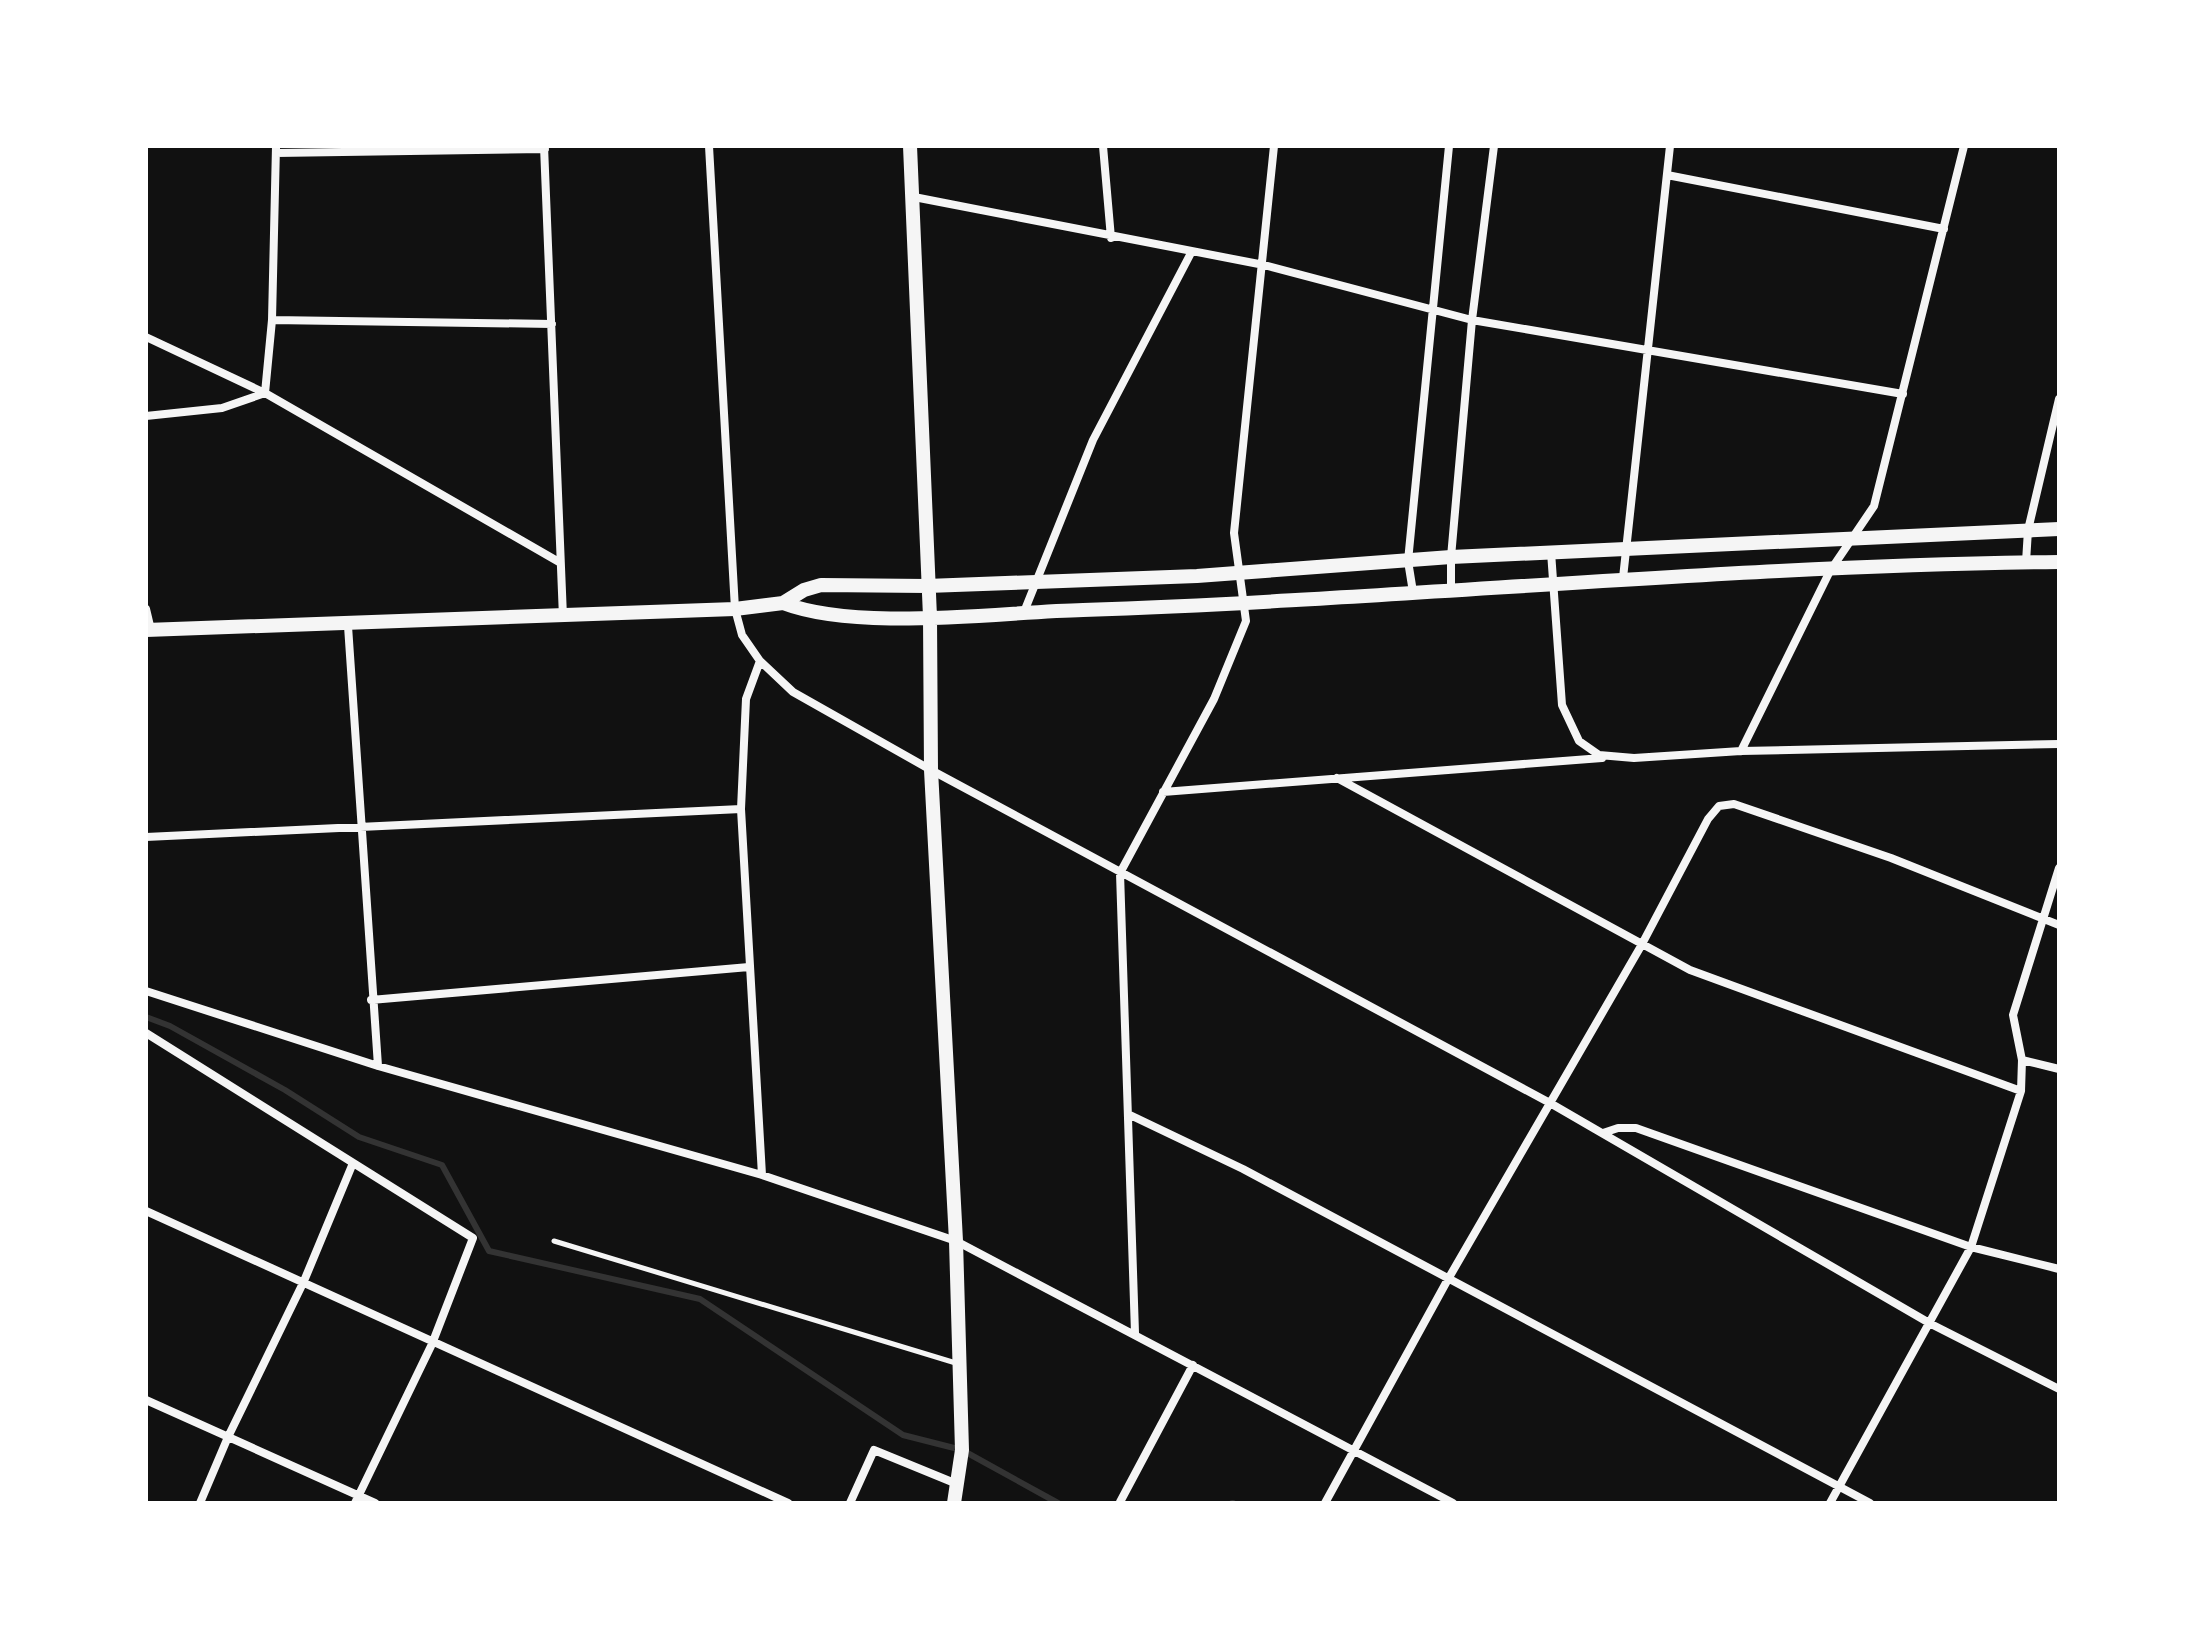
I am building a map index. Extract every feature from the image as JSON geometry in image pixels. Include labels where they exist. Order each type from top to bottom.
[{"type":"street","points":[[708,146],[735,609],[742,635],[760,661],[793,692],[1120,873],[1550,1103],[1931,1324],[2059,1389]]},
{"type":"street","points":[[910,146],[930,617],[931,770],[960,1364],[962,1450],[954,1503]]},
{"type":"street","points":[[1103,146],[1111,238]]},
{"type":"street","points":[[1135,1333],[1120,873],[1231,660],[1246,621],[1234,533],[1274,146]]},
{"type":"street","points":[[1413,592],[1408,561],[1449,146]]},
{"type":"street","points":[[1451,590],[1451,557],[1472,320],[1494,146]]},
{"type":"street","points":[[1623,578],[1670,146]]},
{"type":"street","points":[[1741,751],[1830,571],[1874,506],[1964,146]]},
{"type":"street","points":[[265,393],[272,320],[276,150],[545,148],[563,617]]},
{"type":"street","points":[[1667,175],[1944,229]]},
{"type":"street","points":[[914,197],[1111,238],[1264,265],[1472,320],[1903,394]]},
{"type":"street","points":[[1024,612],[1093,440],[1191,253]]},
{"type":"street","points":[[272,320],[552,324]]},
{"type":"street","points":[[146,337],[265,393],[559,562]]},
{"type":"street","points":[[146,416],[222,408],[265,393]]},
{"type":"street","points":[[2026,562],[2028,530],[2059,399]]},
{"type":"street","points":[[783,603],[804,590],[821,585],[927,586],[1241,573],[1451,557],[2059,529]]},
{"type":"street","points":[[1551,552],[1562,705],[1567,720],[1585,747],[1607,757]]},
{"type":"street","points":[[146,609],[149,630],[563,617],[735,609],[783,603],[823,615],[930,617],[1246,605],[1623,578],[2059,562]]},
{"type":"street","points":[[348,626],[359,828],[378,1066]]},
{"type":"street","points":[[760,661],[746,699],[741,809],[762,1175]]},
{"type":"street","points":[[1163,792],[1607,757],[2059,744]]},
{"type":"street","points":[[1337,778],[1690,970],[2021,1091]]},
{"type":"street","points":[[1325,1503],[1447,1281],[1641,946],[1708,819],[1719,806],[1734,804],[1891,858],[2059,925]]},
{"type":"street","points":[[146,837],[741,809]]},
{"type":"street","points":[[1830,1503],[1971,1247],[2021,1091],[2022,1060],[2013,1015],[2059,868]]},
{"type":"street","points":[[371,1000],[749,967]]},
{"type":"street","points":[[146,991],[378,1066],[762,1175],[956,1241],[1453,1503]]},
{"type":"street","points":[[146,1033],[473,1238],[432,1344],[357,1499]]},
{"type":"street","points":[[2022,1060],[2059,1069]]},
{"type":"street","points":[[1130,1115],[1243,1169],[1447,1281],[1870,1503]]},
{"type":"street","points":[[1603,1133],[1618,1128],[1636,1128],[1971,1247],[2059,1269]]},
{"type":"street","points":[[200,1503],[228,1437],[304,1281],[353,1163]]},
{"type":"street","points":[[146,1211],[304,1281],[432,1344],[788,1503]]},
{"type":"street","points":[[1120,1502],[1193,1365]]},
{"type":"street","points":[[146,1400],[357,1499],[375,1503]]},
{"type":"street","points":[[850,1503],[874,1450],[957,1484]]},
{"type":"lane","points":[[554,1241],[960,1364]]},
{"type":"waterway","points":[[146,1017],[170,1026],[285,1090],[359,1137],[442,1165],[489,1251],[700,1299],[903,1435],[962,1450],[1058,1503]]}]
